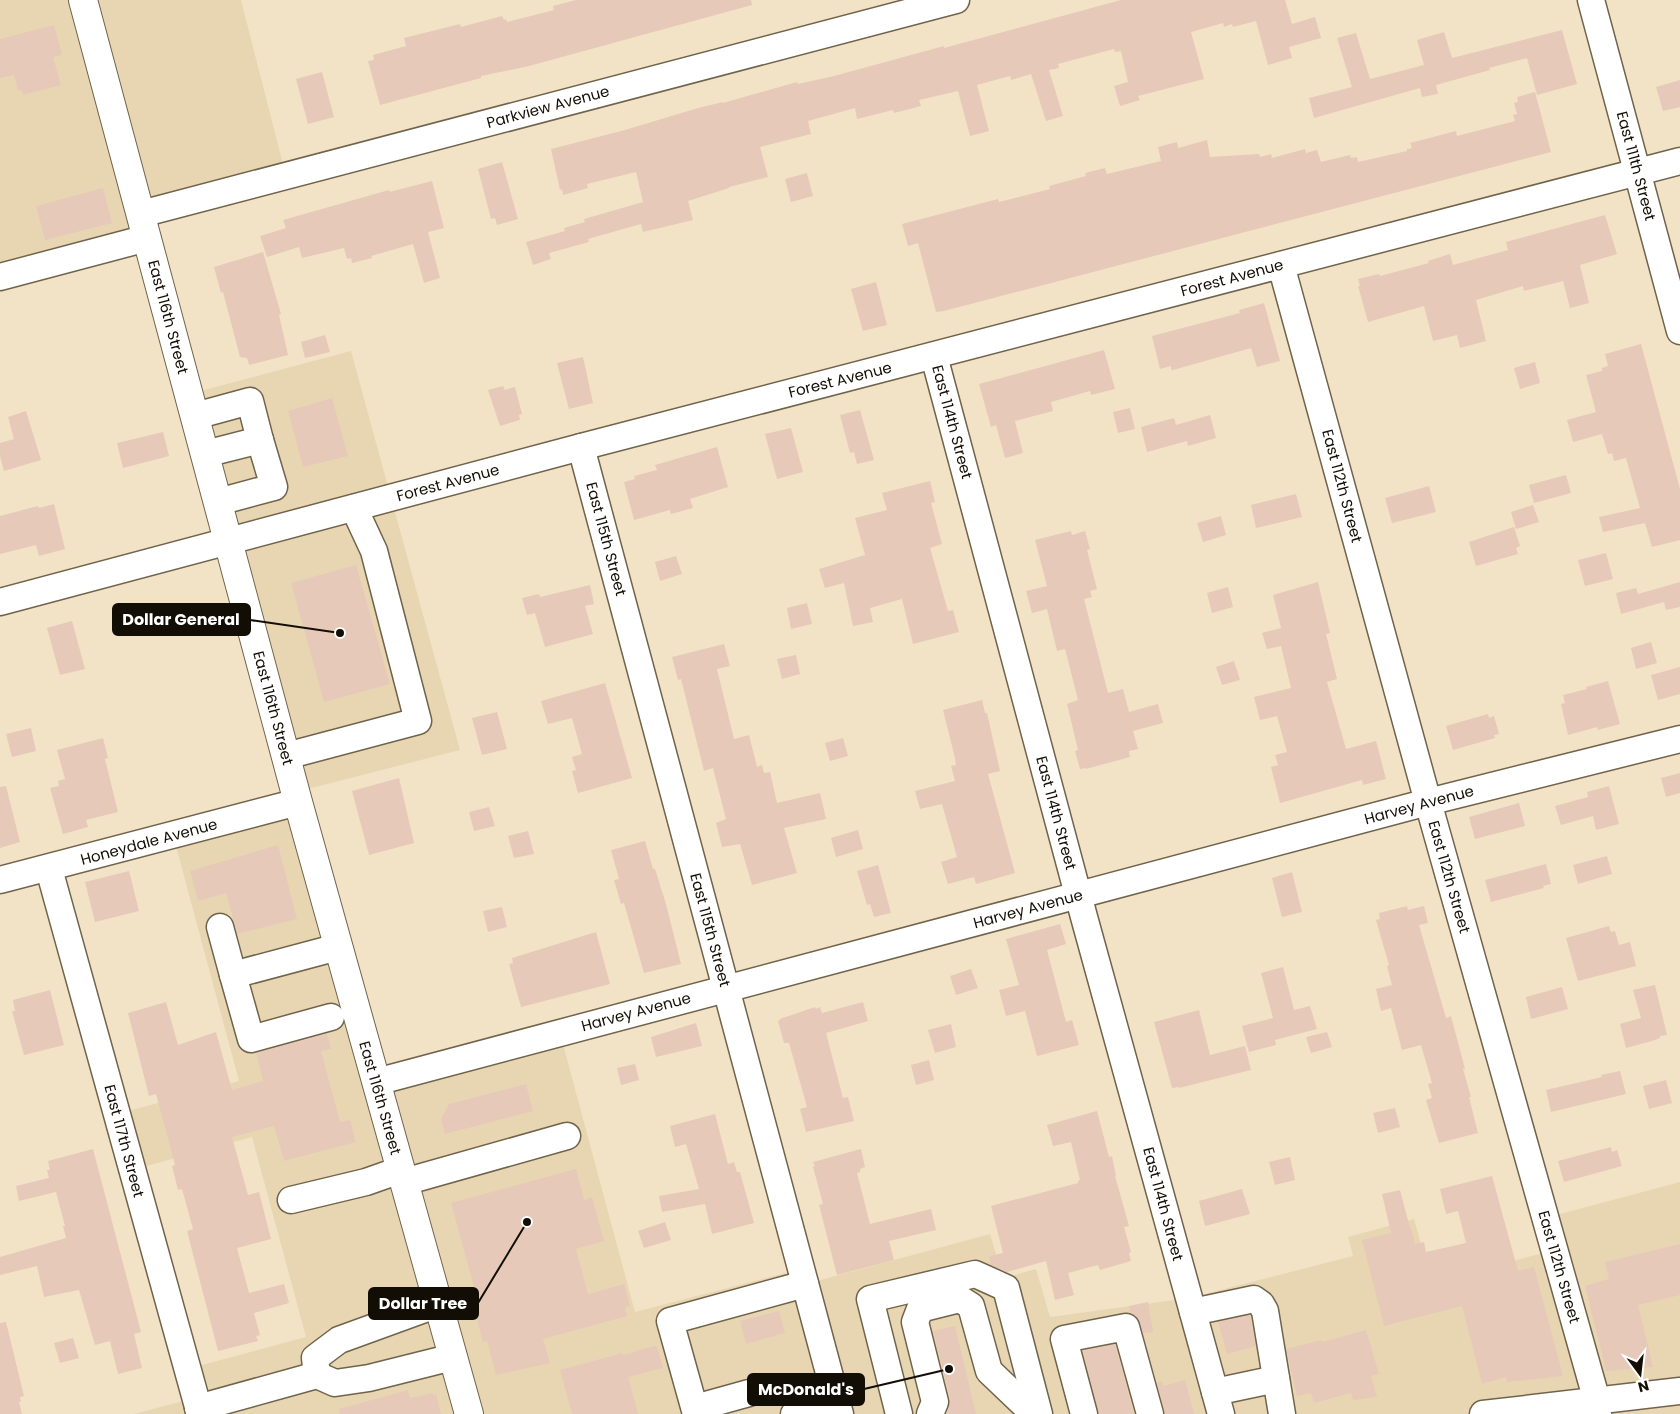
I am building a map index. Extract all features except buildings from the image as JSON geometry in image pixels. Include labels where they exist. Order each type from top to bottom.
[{"type":"main road","name":"East 116th Street","points":[[83,0],[298,802],[469,1414]]},
{"type":"street","name":"Parkview Avenue","points":[[0,277],[144,226],[956,0]]},
{"type":"street","name":"East 111th Street","points":[[1591,0],[1680,331]]},
{"type":"street","name":"Forest Avenue","points":[[0,602],[581,447],[1680,161]]},
{"type":"street","name":"East 112th Street","points":[[1281,265],[1428,802],[1598,1407]]},
{"type":"street","name":"East 114th Street","points":[[934,356],[1218,1403]]},
{"type":"street","points":[[195,416],[250,401],[284,527]]},
{"type":"street","points":[[205,454],[260,440]]},
{"type":"street","name":"East 115th Street","points":[[581,447],[839,1409]]},
{"type":"street","points":[[218,502],[274,487]]},
{"type":"street","points":[[286,756],[418,720],[374,551],[354,508]]},
{"type":"street","name":"Harvey Avenue","points":[[376,1082],[1428,802],[1680,739]]},
{"type":"street","name":"Honeydale Avenue","points":[[0,880],[49,869],[298,802]]},
{"type":"street","name":"East 117th Street","points":[[49,869],[199,1411]]},
{"type":"street","points":[[220,927],[251,1039],[331,1017]]},
{"type":"street","points":[[233,975],[338,947]]},
{"type":"street","points":[[291,1200],[366,1182],[402,1176],[567,1136]]},
{"type":"street","points":[[899,1414],[870,1299],[975,1274],[1006,1288],[1039,1414]]},
{"type":"street","points":[[749,1393],[695,1411],[670,1321],[805,1284]]},
{"type":"street","points":[[930,1414],[935,1402],[915,1322],[920,1309],[960,1299],[971,1306],[989,1371],[1034,1414]]},
{"type":"street","points":[[1193,1312],[1254,1299],[1261,1304],[1265,1311],[1282,1414]]},
{"type":"street","points":[[317,1375],[315,1358],[339,1340],[438,1304]]},
{"type":"street","points":[[1084,1414],[1064,1339],[1126,1327],[1150,1414]]},
{"type":"street","points":[[199,1411],[317,1375],[335,1383],[369,1378],[453,1356]]},
{"type":"street","points":[[1218,1403],[1276,1379]]},
{"type":"street","points":[[1483,1414],[1598,1407],[1680,1391]]},
{"type":"street","points":[[794,1414],[802,1404],[819,1401],[839,1409]]},
{"type":"shaded area","points":[[0,0],[241,0],[286,176],[141,214],[147,238],[0,264]]},
{"type":"shaded area","points":[[351,351],[460,750],[296,792],[189,394]]},
{"type":"shaded area","points":[[298,802],[376,1082],[560,1033],[635,1312],[801,1269],[806,1284],[990,1234],[1003,1278],[1036,1269],[1050,1317],[1189,1298],[1353,1256],[1348,1237],[1414,1219],[1432,1283],[1554,1250],[1545,1218],[1680,1182],[1680,1414],[134,1414],[195,1398],[187,1369],[306,1337],[252,1137],[132,1170],[117,1114],[239,1081],[173,835]]},
{"type":"place","name":"Dollar General","points":[[340,633]]},
{"type":"place","name":"Dollar Tree","points":[[527,1222]]},
{"type":"place","name":"McDonald's","points":[[949,1369]]}]
